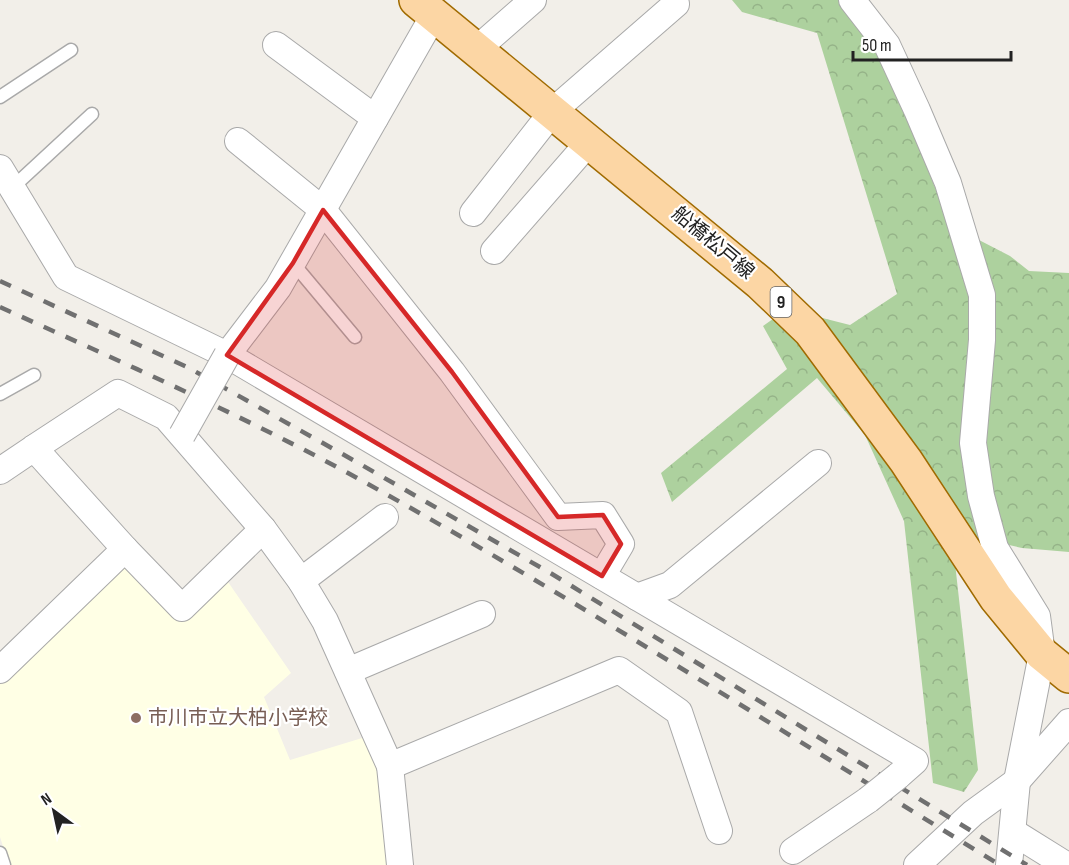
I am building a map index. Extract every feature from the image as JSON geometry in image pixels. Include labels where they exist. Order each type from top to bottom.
[{"type":"main road","name":"船橋松戸線","points":[[425,7],[760,282],[810,331],[906,461],[996,598],[1042,654],[1069,676]]},
{"type":"street","points":[[477,50],[533,0]]},
{"type":"street","points":[[852,0],[887,45],[917,110],[948,183],[982,295],[982,340],[973,443],[981,496],[995,548],[1037,616],[1042,654],[1017,781],[1009,865]]},
{"type":"street","points":[[473,213],[553,111],[676,4]]},
{"type":"street","points":[[182,435],[227,355],[278,288],[323,210],[375,118],[425,7]]},
{"type":"street","points":[[276,45],[375,118]]},
{"type":"street","points":[[238,141],[323,210],[452,372],[558,517],[603,515],[621,544],[602,576]]},
{"type":"street","points":[[494,252],[590,141]]},
{"type":"street","points":[[6,178],[66,277],[227,355],[915,761],[868,800],[793,851]]},
{"type":"street","points":[[0,471],[118,393],[166,417],[263,529],[301,581],[325,621],[390,766],[400,865]]},
{"type":"street","points":[[34,448],[182,608],[263,529]]},
{"type":"street","points":[[637,597],[670,585],[818,463]]},
{"type":"street","points":[[301,581],[385,517]]},
{"type":"street","points":[[0,670],[125,549]]},
{"type":"street","points":[[348,671],[482,614]]},
{"type":"street","points":[[390,766],[619,670],[679,712],[719,831]]},
{"type":"street","points":[[917,865],[973,813],[1017,781],[1069,722]]},
{"type":"street","points":[[1013,832],[1066,865]]},
{"type":"lane","points":[[0,97],[71,50]]},
{"type":"lane","points":[[6,178],[92,114]]},
{"type":"lane","points":[[292,263],[355,337]]},
{"type":"lane","points":[[0,394],[34,375]]},
{"type":"lane","points":[[0,853],[4,865]]},
{"type":"highlighted area","points":[[323,210],[452,372],[558,517],[603,515],[621,544],[602,576],[227,355],[293,263]]},
{"type":"shaded area","name":"市川市立大柏小学校","points":[[124,559],[182,622],[226,579],[291,673],[264,697],[290,760],[372,735],[396,865],[9,865],[0,837],[0,678]]},
{"type":"green space","points":[[732,0],[847,0],[869,22],[950,225],[1010,256],[1029,271],[1069,273],[1069,552],[1022,548],[973,537],[955,563],[978,770],[964,792],[933,783],[904,521],[865,435],[817,378],[672,502],[661,473],[787,369],[763,326],[787,309],[850,325],[897,294],[817,33],[742,12]]},
{"type":"railway","points":[[0,281],[189,368],[353,460],[552,574],[1027,865]]},
{"type":"railway","points":[[0,307],[219,408],[348,473],[431,519],[676,665],[1000,865]]},
{"type":"place","name":"市川市立大柏小学校","points":[[136,718]]}]
